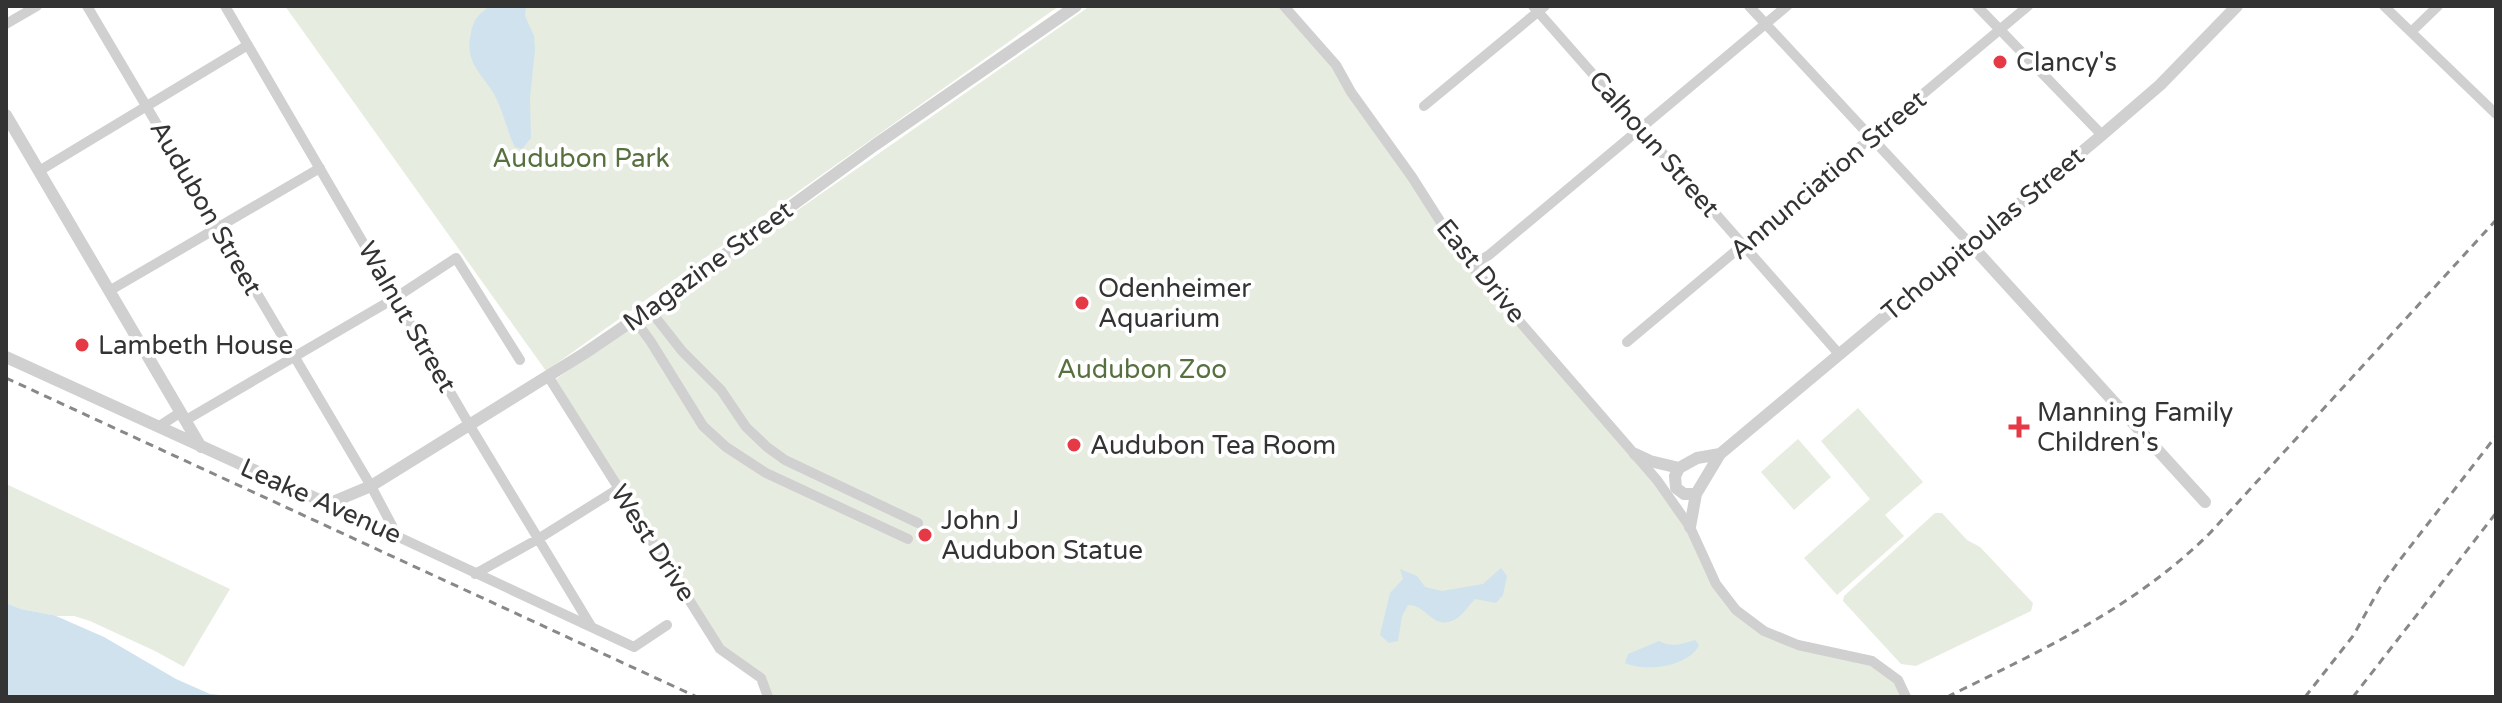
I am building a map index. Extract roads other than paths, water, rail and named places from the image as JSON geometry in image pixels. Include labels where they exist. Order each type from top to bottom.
[{"type":"street","points":[[6,24],[37,6]]},
{"type":"street","name":"Audubon Street","points":[[87,6],[397,535]]},
{"type":"street","name":"Walnut Street","points":[[225,6],[470,426],[591,626]]},
{"type":"street","name":"Magazine Street","points":[[328,504],[371,486],[635,320],[883,139],[1076,6]]},
{"type":"street","name":"East Drive","points":[[1284,6],[1336,65],[1351,92],[1400,158],[1471,266],[1635,454],[1690,527],[1724,596],[1748,621],[1798,645],[1872,661],[1898,680],[1906,697]]},
{"type":"street","points":[[1749,6],[2205,502]]},
{"type":"street","points":[[1471,266],[1489,255],[1641,130],[1787,6]]},
{"type":"street","points":[[1977,6],[2102,135]]},
{"type":"street","name":"Annunciation Street","points":[[1627,342],[2028,6]]},
{"type":"street","name":"Tchoupitoulas Street","points":[[1690,527],[1696,494],[1720,454],[1972,246],[2160,85],[2237,6]]},
{"type":"street","points":[[2384,6],[2496,114]]},
{"type":"street","points":[[2411,32],[2438,6]]},
{"type":"street","points":[[1424,106],[1539,8]]},
{"type":"street","name":"Calhoun Street","points":[[1539,8],[1641,130],[1839,354]]},
{"type":"street","points":[[39,171],[248,45]]},
{"type":"street","points":[[6,115],[201,447]]},
{"type":"street","points":[[109,291],[320,168]]},
{"type":"street","points":[[158,427],[293,357],[395,298],[456,258],[520,360]]},
{"type":"street","points":[[649,309],[682,351],[721,390],[746,427],[767,447],[785,460],[918,523]]},
{"type":"street","points":[[635,320],[703,426],[726,447],[766,473],[908,539]]},
{"type":"street","name":"Leake Avenue","points":[[6,357],[634,647],[667,625]]},
{"type":"street","name":"West Drive","points":[[548,376],[720,649],[761,678],[768,697]]},
{"type":"street","points":[[1635,454],[1679,468],[1675,476],[1676,488],[1684,494],[1696,494]]},
{"type":"street","name":"Tchoupitoulas Street","points":[[1679,468],[1697,458],[1720,454]]},
{"type":"street","points":[[475,574],[618,489]]},
{"type":"water","points":[[485,6],[526,6],[525,16],[534,36],[531,138],[522,149],[515,147],[497,100],[475,66],[470,52],[473,25],[487,8]]},
{"type":"water","points":[[1501,568],[1507,576],[1503,595],[1496,603],[1475,599],[1459,617],[1448,622],[1436,620],[1421,609],[1408,605],[1402,616],[1398,641],[1389,643],[1380,635],[1390,593],[1403,579],[1400,569],[1417,576],[1425,587],[1442,591],[1483,584]]},
{"type":"water","points":[[6,603],[21,609],[79,620],[236,697],[6,697]]},
{"type":"water","points":[[1695,640],[1699,645],[1694,652],[1676,663],[1644,667],[1625,663],[1628,654],[1659,641],[1673,645]]},
{"type":"railway","points":[[1947,697],[2085,626],[2150,584],[2180,560],[2210,533],[2496,220]]},
{"type":"railway","points":[[6,378],[697,697]]},
{"type":"railway","points":[[2305,697],[2353,636],[2399,561],[2496,436]]},
{"type":"railway","points":[[2353,697],[2496,513]]},
{"type":"place","name":"Clancy's","points":[[2000,62]]},
{"type":"place","name":"Odenheimer Aquarium","points":[[1082,303]]},
{"type":"place","name":"Lambeth House","points":[[82,345]]},
{"type":"place","name":"Manning Family Children's","points":[[2019,427]]},
{"type":"place","name":"Audubon Tea Room","points":[[1074,445]]},
{"type":"place","name":"John J Audubon Statue","points":[[925,535]]},
{"type":"park label","name":"Audubon Park","points":[[581,158]]},
{"type":"park label","name":"Audubon Zoo","points":[[1142,369]]}]
